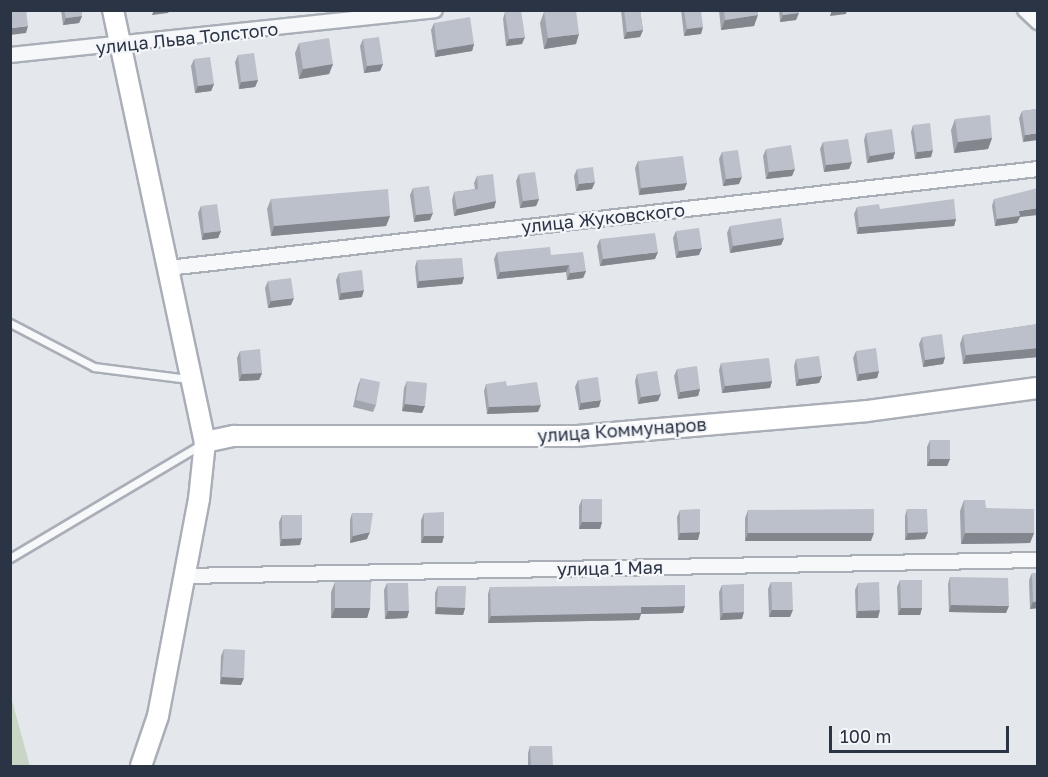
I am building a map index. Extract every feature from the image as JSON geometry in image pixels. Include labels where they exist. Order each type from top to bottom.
[{"type":"main road","points":[[113,10],[205,442],[158,716],[141,766]]},
{"type":"main road","name":"улица Коммунаров","points":[[205,442],[234,436],[576,436],[867,411],[1038,388]]},
{"type":"street","name":"улица Льва Толстого","points":[[10,55],[121,46],[435,10]]},
{"type":"street","points":[[1025,10],[1038,22]]},
{"type":"street","name":"улица Жуковского","points":[[168,268],[1038,169]]},
{"type":"street","name":"улица 1 Мая","points":[[183,576],[1038,560]]},
{"type":"lane","points":[[10,323],[94,367],[192,380]]},
{"type":"lane","points":[[10,558],[205,442]]},
{"type":"green space","points":[[11,697],[30,766],[11,766]]},
{"type":"building","points":[[10,10],[26,10],[28,26],[12,28]]},
{"type":"building","points":[[64,10],[81,10],[82,16],[66,18]]},
{"type":"building","points":[[521,10],[525,37],[509,39],[505,12]]},
{"type":"building","points":[[576,10],[579,34],[548,38],[544,12]]},
{"type":"building","points":[[624,10],[640,10],[643,30],[627,32]]},
{"type":"building","points":[[684,10],[701,10],[703,27],[687,29]]},
{"type":"building","points":[[724,10],[758,10],[758,15],[725,20]]},
{"type":"building","points":[[782,10],[799,10],[799,13],[783,15]]},
{"type":"building","points":[[470,17],[474,44],[437,50],[434,23]]},
{"type":"building","points":[[379,37],[383,64],[367,66],[363,39]]},
{"type":"building","points":[[329,38],[333,64],[303,69],[299,43]]},
{"type":"building","points":[[254,53],[258,80],[241,82],[238,55]]},
{"type":"building","points":[[210,57],[214,84],[198,86],[194,59]]},
{"type":"building","points":[[1037,109],[1038,133],[1025,135],[1022,111]]},
{"type":"building","points":[[990,115],[992,138],[958,142],[955,119]]},
{"type":"building","points":[[930,123],[933,150],[917,152],[913,125]]},
{"type":"building","points":[[892,129],[895,152],[870,156],[866,133]]},
{"type":"building","points":[[848,139],[852,162],[826,165],[823,142]]},
{"type":"building","points":[[791,145],[795,169],[769,172],[766,149]]},
{"type":"building","points":[[738,150],[742,177],[726,179],[722,152]]},
{"type":"building","points":[[683,156],[687,183],[641,188],[638,161]]},
{"type":"building","points":[[593,167],[595,182],[579,184],[577,169]]},
{"type":"building","points":[[535,172],[539,199],[523,201],[519,174]]},
{"type":"building","points":[[493,174],[496,201],[457,209],[454,192],[478,189],[477,176]]},
{"type":"building","points":[[429,186],[433,213],[416,215],[413,188]]},
{"type":"building","points":[[1038,188],[1038,208],[1019,211],[1020,216],[997,219],[994,199]]},
{"type":"building","points":[[388,189],[390,216],[274,226],[271,199]]},
{"type":"building","points":[[954,199],[956,219],[859,227],[857,207],[879,204],[880,209]]},
{"type":"building","points":[[217,204],[221,231],[204,233],[201,206]]},
{"type":"building","points":[[781,218],[784,238],[733,246],[730,226]]},
{"type":"building","points":[[699,228],[702,248],[679,251],[676,231]]},
{"type":"building","points":[[655,233],[658,252],[603,259],[600,239]]},
{"type":"building","points":[[550,247],[551,255],[583,252],[586,271],[570,273],[569,265],[500,272],[497,252]]},
{"type":"building","points":[[462,258],[464,277],[419,281],[417,260]]},
{"type":"building","points":[[362,270],[364,290],[341,293],[339,273]]},
{"type":"building","points":[[291,278],[294,298],[271,301],[268,281]]},
{"type":"building","points":[[1038,324],[1038,348],[966,355],[963,335]]},
{"type":"building","points":[[942,334],[945,357],[925,360],[922,337]]},
{"type":"building","points":[[876,348],[879,371],[859,374],[856,351]]},
{"type":"building","points":[[260,349],[262,373],[242,374],[240,351]]},
{"type":"building","points":[[819,356],[822,376],[799,379],[796,359]]},
{"type":"building","points":[[769,358],[772,381],[725,386],[721,363]]},
{"type":"building","points":[[697,366],[700,389],[680,392],[677,369]]},
{"type":"building","points":[[657,371],[661,394],[641,397],[637,374]]},
{"type":"building","points":[[598,377],[601,400],[581,403],[578,380]]},
{"type":"building","points":[[361,378],[380,382],[376,405],[356,400]]},
{"type":"building","points":[[407,381],[427,383],[425,406],[405,404]]},
{"type":"building","points":[[506,381],[507,386],[537,382],[541,405],[489,407],[486,384]]},
{"type":"building","points":[[930,440],[950,440],[950,459],[930,459]]},
{"type":"building","points":[[582,499],[602,499],[602,522],[582,522]]},
{"type":"building","points":[[964,500],[985,500],[986,508],[1034,509],[1034,533],[965,533]]},
{"type":"building","points":[[700,509],[700,532],[680,533],[680,510]]},
{"type":"building","points":[[874,509],[874,533],[748,533],[748,510]]},
{"type":"building","points":[[907,509],[927,509],[928,532],[908,533]]},
{"type":"building","points":[[444,512],[444,536],[424,536],[424,513]]},
{"type":"building","points":[[352,513],[373,513],[370,532],[353,536]]},
{"type":"building","points":[[282,515],[302,515],[302,538],[282,539]]},
{"type":"building","points":[[1032,573],[1038,573],[1038,601],[1033,602]]},
{"type":"building","points":[[950,577],[1008,578],[1009,606],[951,605]]},
{"type":"building","points":[[900,580],[922,580],[922,608],[901,608]]},
{"type":"building","points":[[335,582],[371,582],[370,608],[335,608]]},
{"type":"building","points":[[771,582],[792,582],[793,610],[772,610]]},
{"type":"building","points":[[879,582],[880,610],[858,611],[858,583]]},
{"type":"building","points":[[387,583],[408,583],[409,611],[388,611]]},
{"type":"building","points":[[744,584],[744,612],[723,613],[722,585]]},
{"type":"building","points":[[685,585],[685,606],[641,607],[641,613],[491,616],[490,587]]},
{"type":"building","points":[[438,586],[466,586],[465,608],[437,607]]},
{"type":"building","points":[[224,649],[245,650],[244,678],[222,677]]},
{"type":"building","points":[[530,746],[552,746],[553,766],[531,766]]}]
